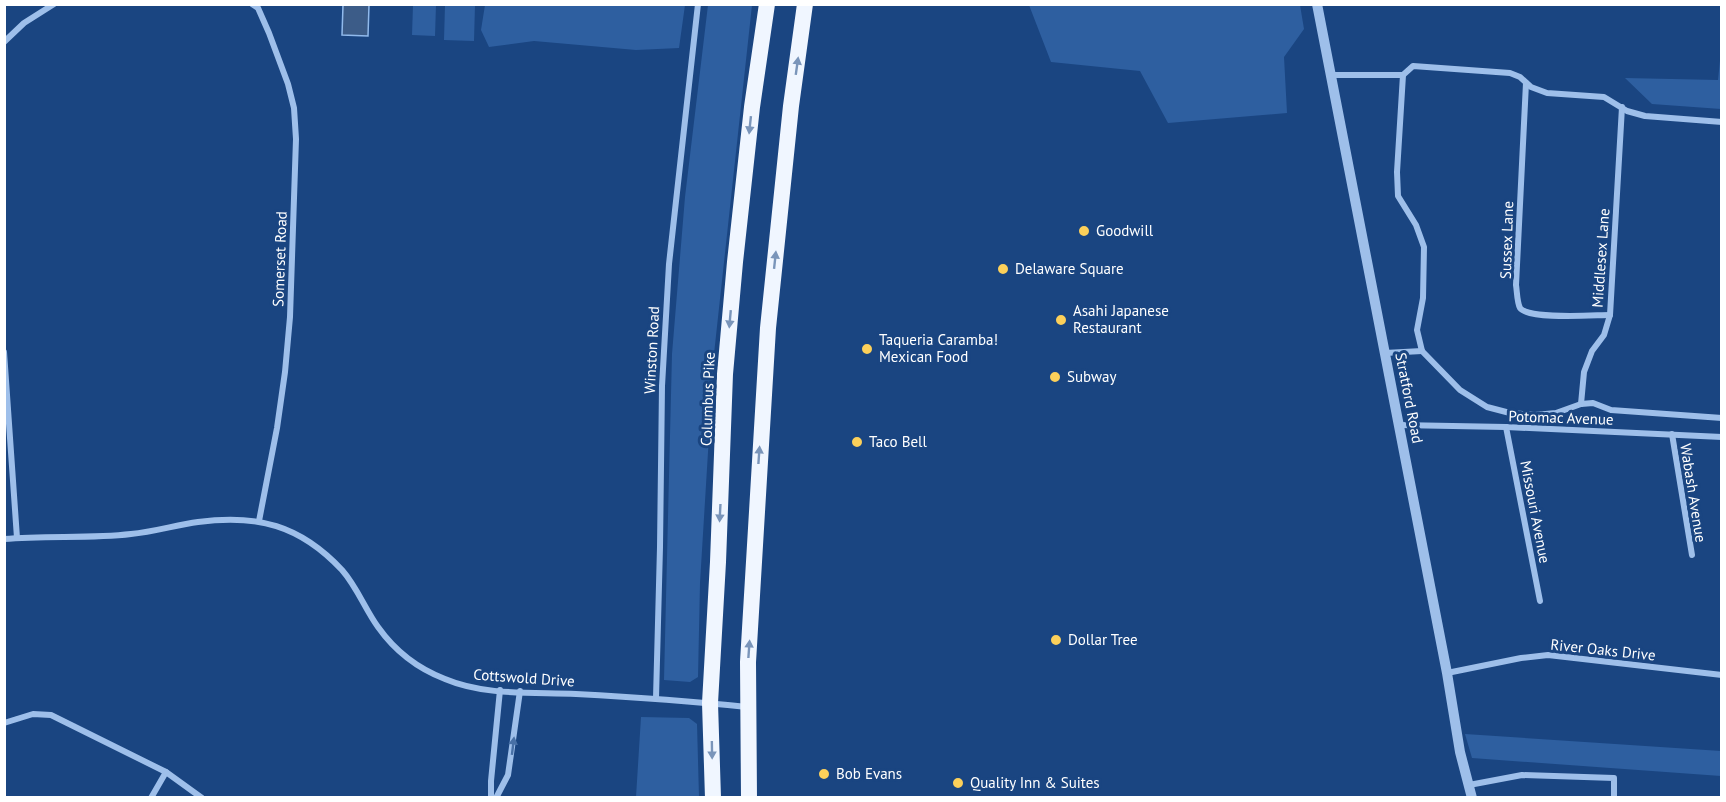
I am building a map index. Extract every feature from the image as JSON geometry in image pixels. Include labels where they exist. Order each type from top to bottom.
[{"type":"highway","name":"Columbus Pike","points":[[713,798],[710,703],[726,363],[752,107],[767,4]]},
{"type":"highway","points":[[749,798],[748,662],[768,327],[791,105],[805,4]]},
{"type":"street","points":[[4,42],[24,23],[54,4]]},
{"type":"street","name":"Winston Road","points":[[656,698],[662,386],[668,275],[698,4]]},
{"type":"street","name":"Stratford Road","points":[[1317,4],[1447,674],[1460,752],[1472,798]]},
{"type":"street","name":"Somerset Road","points":[[257,6],[288,84],[294,108],[296,139],[290,317],[285,372],[259,521]]},
{"type":"street","points":[[1331,75],[1402,75],[1413,66],[1494,71],[1510,73],[1547,93],[1604,97],[1627,111],[1645,116],[1722,122]]},
{"type":"street","points":[[1402,75],[1398,196],[1416,225],[1424,247],[1423,298],[1417,330],[1422,351],[1460,390],[1487,406],[1510,413],[1535,415],[1556,413],[1581,404],[1593,403],[1611,410],[1722,417]]},
{"type":"street","name":"Sussex Lane","points":[[1526,83],[1516,285],[1519,307],[1524,311],[1539,315],[1610,315]]},
{"type":"street","name":"Middlesex Lane","points":[[1581,404],[1584,372],[1592,351],[1604,335],[1610,315],[1622,107]]},
{"type":"street","points":[[1385,353],[1422,351]]},
{"type":"street","points":[[4,352],[17,538]]},
{"type":"street","name":"Potomac Avenue","points":[[1399,425],[1722,436]]},
{"type":"street","name":"Missouri Avenue","points":[[1506,427],[1540,601]]},
{"type":"street","name":"Wabash Avenue","points":[[1672,434],[1692,555]]},
{"type":"street","name":"Cottswold Drive","points":[[4,539],[133,534],[209,521],[244,519],[274,524],[304,539],[324,553],[353,584],[378,628],[397,649],[412,662],[448,681],[470,687],[500,690],[656,698],[750,708]]},
{"type":"street","name":"River Oaks Drive","points":[[1447,674],[1521,658],[1548,655],[1722,675]]},
{"type":"street","points":[[491,798],[500,690]]},
{"type":"street","points":[[496,798],[508,775],[520,691]]},
{"type":"street","points":[[4,723],[33,714],[59,718],[166,772],[202,798]]},
{"type":"street","points":[[151,798],[166,772]]},
{"type":"street","points":[[1469,785],[1522,775],[1614,778],[1614,798]]},
{"type":"shaded area","points":[[485,4],[685,5],[679,48],[636,50],[534,41],[489,47],[481,30]]},
{"type":"shaded area","points":[[343,5],[369,5],[368,36],[342,35]]},
{"type":"shaded area","points":[[413,5],[436,5],[435,36],[412,35]]},
{"type":"shaded area","points":[[445,5],[475,5],[474,41],[444,40]]},
{"type":"shaded area","points":[[708,5],[752,5],[714,354],[700,583],[698,677],[690,682],[664,680],[672,354],[685,197]]},
{"type":"shaded area","points":[[1029,5],[1300,5],[1304,29],[1284,57],[1287,113],[1168,123],[1140,71],[1051,62]]},
{"type":"shaded area","points":[[1721,51],[1721,109],[1652,104],[1625,78],[1718,80]]},
{"type":"shaded area","points":[[641,717],[689,718],[697,724],[699,797],[636,797]]},
{"type":"shaded area","points":[[1465,734],[1721,751],[1721,776],[1472,758]]},
{"type":"place","name":"Goodwill","points":[[1084,231]]},
{"type":"place","name":"Delaware Square","points":[[1003,269]]},
{"type":"place","name":"Asahi Japanese Restaurant","points":[[1061,320]]},
{"type":"place","name":"Taqueria Caramba! Mexican Food","points":[[867,349]]},
{"type":"place","name":"Subway","points":[[1055,377]]},
{"type":"place","name":"Taco Bell","points":[[857,442]]},
{"type":"place","name":"Dollar Tree","points":[[1056,640]]},
{"type":"place","name":"Bob Evans","points":[[824,774]]},
{"type":"place","name":"Quality Inn & Suites","points":[[958,783]]}]
